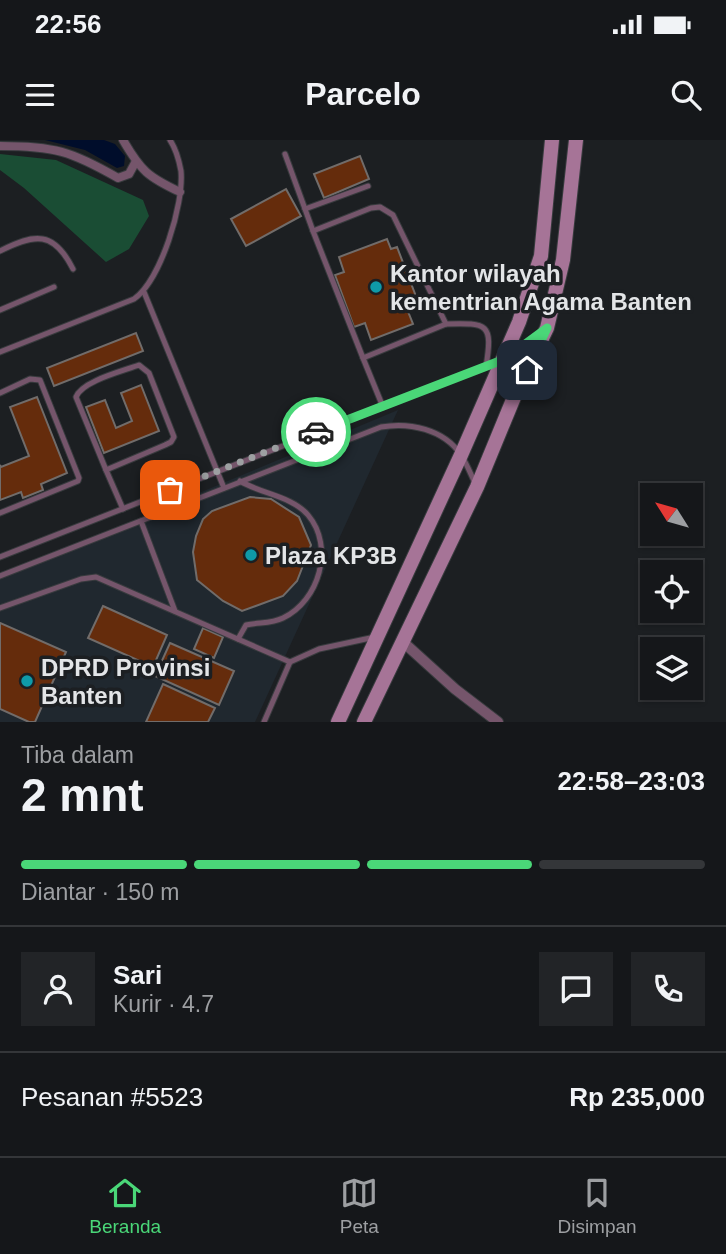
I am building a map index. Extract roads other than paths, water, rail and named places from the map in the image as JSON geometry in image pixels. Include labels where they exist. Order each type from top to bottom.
[{"type":"main road","points":[[338,722],[505,359],[541,256],[552,140]]},
{"type":"main road","points":[[364,722],[477,487],[517,390],[547,328],[563,260],[576,140]]},
{"type":"street","points":[[123,140],[135,163],[146,173],[180,192]]},
{"type":"street","points":[[0,146],[39,146],[76,154],[118,178],[129,174],[135,163]]},
{"type":"street","points":[[402,641],[498,722]]},
{"type":"lane","points":[[0,352],[134,299],[144,292],[163,250],[180,192],[181,171],[170,140]]},
{"type":"lane","points":[[285,154],[383,407]]},
{"type":"lane","points":[[305,209],[368,186]]},
{"type":"lane","points":[[313,231],[371,208],[380,207],[388,211],[402,230],[446,324]]},
{"type":"lane","points":[[0,251],[33,239],[51,241],[65,253],[73,269]]},
{"type":"lane","points":[[0,310],[54,287]]},
{"type":"lane","points":[[144,292],[224,488]]},
{"type":"lane","points":[[363,358],[446,324],[474,324],[486,330],[491,340],[486,367]]},
{"type":"lane","points":[[0,555],[486,367],[505,359],[547,328]]},
{"type":"lane","points":[[106,470],[172,442],[174,437],[149,373],[139,365],[88,384],[76,397],[106,470],[123,509]]},
{"type":"lane","points":[[0,393],[30,379],[40,380],[79,478],[78,481],[0,513]]},
{"type":"lane","points":[[0,576],[381,427],[399,424],[417,426],[439,436],[461,455],[477,487]]},
{"type":"lane","points":[[238,639],[246,625],[275,622],[299,607],[319,580],[322,562],[316,530],[308,515],[287,500],[264,493],[240,481]]},
{"type":"lane","points":[[141,521],[175,611]]},
{"type":"lane","points":[[0,608],[81,579],[96,577],[290,662]]},
{"type":"lane","points":[[264,722],[290,662],[319,649],[376,637]]},
{"type":"water","points":[[45,140],[104,140],[115,144],[125,156],[124,166],[117,168],[85,150]]},
{"type":"place","name":"Kantor wilayah kementrian Agama Banten","points":[[376,287]]},
{"type":"place","name":"Plaza KP3B","points":[[251,555]]},
{"type":"place","name":"DPRD Provinsi Banten","points":[[27,681]]}]
